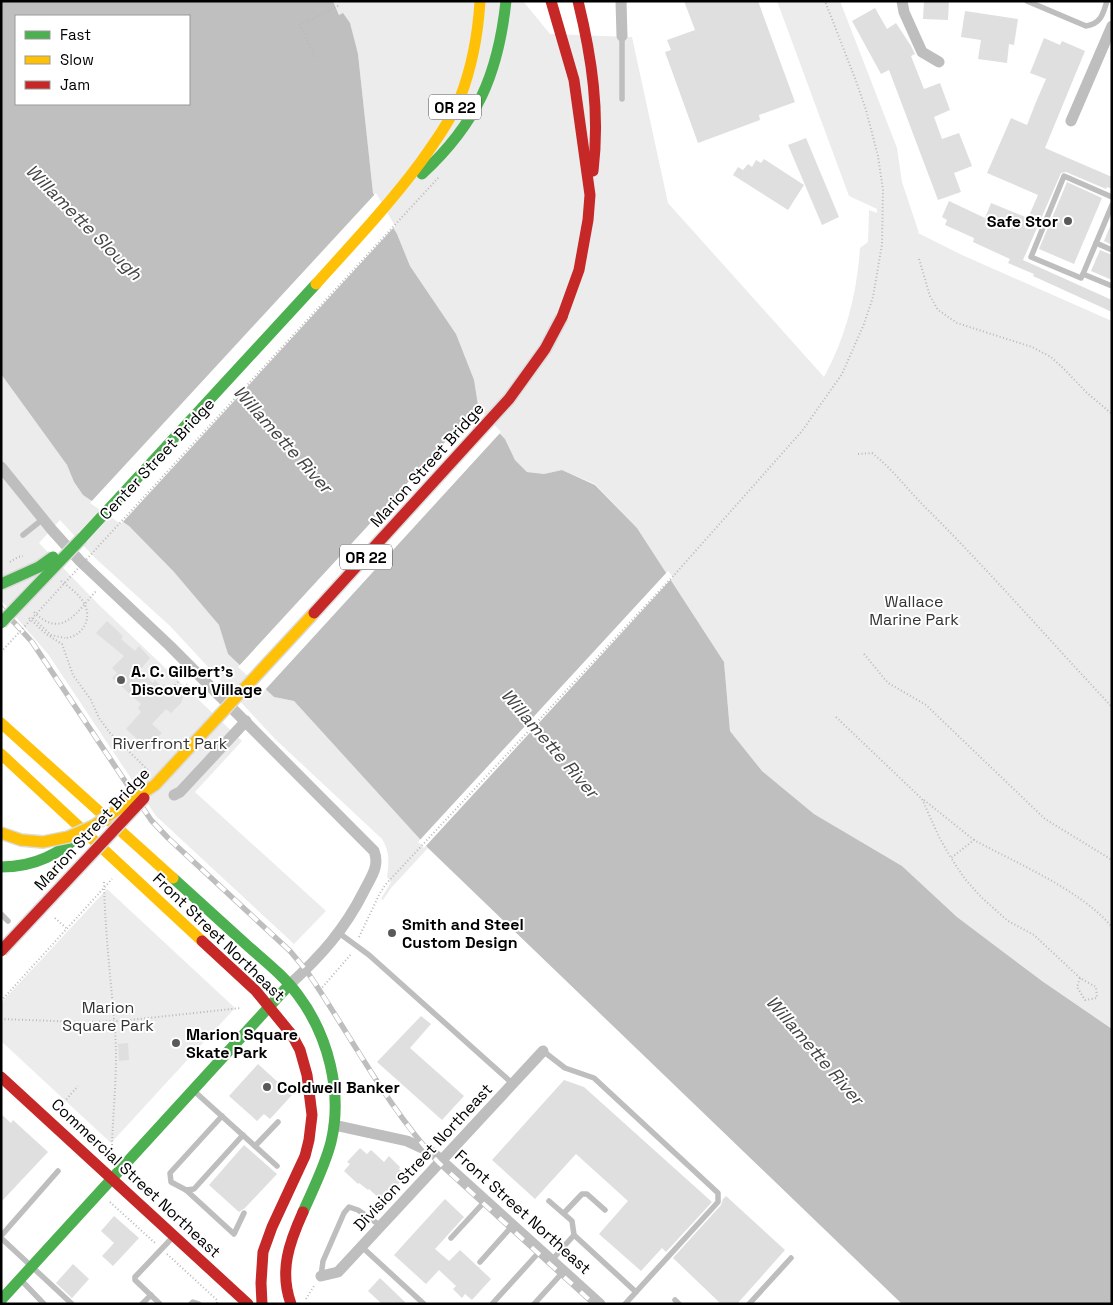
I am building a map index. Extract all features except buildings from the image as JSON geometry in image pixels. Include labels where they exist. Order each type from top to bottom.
[{"type":"main road","name":"Center Street Bridge","points":[[394,198],[436,140],[462,92],[473,54],[480,1]]},
{"type":"main road","name":"Center Street Bridge","points":[[1,623],[82,538],[394,198],[450,148],[470,120],[483,95],[497,57],[505,19],[506,1]]},
{"type":"main road","name":"Marion Street Bridge","points":[[1,951],[412,507],[509,399],[530,373],[555,333],[572,294],[585,245],[590,195],[574,80],[551,1]]},
{"type":"main road","points":[[578,1],[595,77],[596,156],[590,195]]},
{"type":"main road","name":"OR 22","points":[[1,584],[39,567],[82,538]]},
{"type":"main road","name":"Front Street Northeast","points":[[1,723],[275,970],[298,995],[314,1020],[326,1050],[333,1079],[334,1125],[324,1164],[290,1244],[285,1268],[290,1304]]},
{"type":"main road","name":"Front Street Northeast","points":[[1,754],[256,991],[292,1035],[300,1050],[312,1115],[309,1140],[305,1156],[272,1227],[263,1252],[262,1304]]},
{"type":"main road","name":"OR 22","points":[[1,834],[21,840],[43,842],[68,837],[93,826],[155,785]]},
{"type":"main road","points":[[1,867],[27,865],[46,860],[63,850],[84,831]]},
{"type":"main road","points":[[1,1300],[289,985]]},
{"type":"main road","name":"Commercial Street Northeast","points":[[1,1077],[248,1304]]},
{"type":"main road","points":[[310,1096],[334,1125]]},
{"type":"street","points":[[622,1],[622,36]]},
{"type":"street","points":[[902,1],[904,12],[922,52],[939,62]]},
{"type":"street","points":[[1071,121],[1112,26]]},
{"type":"street","points":[[1,466],[43,519],[80,561],[170,646],[371,847],[376,858],[376,869],[355,908],[339,933],[306,970],[289,985]]},
{"type":"street","points":[[174,795],[180,792],[246,722]]},
{"type":"street","name":"Division Street Northeast","points":[[321,1276],[338,1272],[543,1051]]},
{"type":"street","name":"Front Street Northeast","points":[[334,1125],[407,1142],[426,1149],[442,1160],[600,1304]]},
{"type":"lane","points":[[1027,1],[1086,26],[1099,21],[1107,1]]},
{"type":"lane","points":[[622,36],[622,98]]},
{"type":"lane","points":[[1112,197],[1064,176],[1031,256],[1081,278],[1112,205]]},
{"type":"lane","points":[[1096,243],[1112,250]]},
{"type":"lane","points":[[1083,274],[1112,286]]},
{"type":"lane","points":[[23,535],[43,519]]},
{"type":"lane","points":[[1,914],[8,920]]},
{"type":"lane","points":[[339,933],[369,955],[513,1084]]},
{"type":"lane","points":[[543,1051],[565,1068],[594,1078],[718,1193],[718,1202],[625,1304]]},
{"type":"lane","points":[[193,1090],[277,1166]]},
{"type":"lane","points":[[222,1116],[170,1173],[171,1182],[186,1190],[234,1234],[244,1213]]},
{"type":"lane","points":[[255,1146],[278,1122]]},
{"type":"lane","points":[[186,1190],[194,1188],[243,1135]]},
{"type":"lane","points":[[58,1171],[1,1237],[72,1304]]},
{"type":"lane","points":[[564,1213],[582,1194],[587,1194],[605,1210]]},
{"type":"lane","points":[[451,1238],[486,1200]]},
{"type":"lane","points":[[549,1200],[572,1221],[574,1235],[636,1292]]},
{"type":"lane","points":[[321,1276],[323,1261],[344,1213],[349,1207],[358,1210],[381,1226]]},
{"type":"lane","points":[[480,1262],[513,1224]]},
{"type":"lane","points":[[552,1260],[574,1235]]},
{"type":"lane","points":[[160,1304],[135,1280],[135,1277],[175,1236]]},
{"type":"lane","points":[[362,1247],[424,1304]]},
{"type":"lane","points":[[492,1304],[541,1250]]},
{"type":"lane","points":[[749,1304],[791,1258]]},
{"type":"lane","points":[[534,1304],[564,1271]]},
{"type":"lane","points":[[20,1280],[44,1304]]},
{"type":"lane","points":[[142,1304],[150,1295]]},
{"type":"lane","points":[[191,1304],[193,1302],[199,1304]]},
{"type":"path","points":[[359,937],[380,893],[407,861],[676,573],[802,431],[824,402],[842,374],[853,352],[873,297],[882,244],[883,190],[878,156],[866,110],[825,1]]},
{"type":"path","points":[[315,57],[300,25],[340,5]]},
{"type":"path","name":"Center Street Bridge","points":[[1,652],[439,177]]},
{"type":"path","points":[[919,259],[930,296],[938,310],[956,323],[1032,347],[1051,357],[1086,392],[1112,414]]},
{"type":"path","points":[[858,454],[872,453],[885,463],[918,500],[982,565],[1112,707]]},
{"type":"path","points":[[33,618],[47,632],[57,638],[74,636],[83,629],[87,616],[86,606],[56,576]]},
{"type":"path","points":[[34,611],[46,622],[53,624],[66,622],[103,584]]},
{"type":"path","points":[[26,615],[46,634],[62,644],[73,675],[91,700],[99,718],[110,732],[152,773]]},
{"type":"path","points":[[864,654],[888,683],[926,705],[1045,820],[1112,860]]},
{"type":"path","points":[[170,690],[180,680]]},
{"type":"path","points":[[836,717],[922,799],[974,840],[1065,889],[1102,915],[1112,927]]},
{"type":"path","points":[[922,799],[939,837],[965,879],[1008,921],[1034,935],[1080,978],[1096,988],[1097,998],[1085,1000],[1077,987],[1080,978]]},
{"type":"path","points":[[952,858],[974,840]]},
{"type":"path","points":[[1,1001],[123,867]]},
{"type":"path","points":[[104,882],[108,963],[114,1021],[115,1076],[112,1146]]},
{"type":"path","points":[[55,918],[67,929]]},
{"type":"path","points":[[320,990],[353,951]]},
{"type":"path","points":[[1,1019],[114,1021],[241,1008]]},
{"type":"path","points":[[64,1102],[78,1086]]},
{"type":"path","points":[[304,1304],[321,1276]]},
{"type":"green space","name":"Wallace Marine Park","points":[[333,1],[523,1],[550,34],[632,37],[668,203],[824,377],[832,362],[849,314],[856,282],[860,248],[868,242],[869,210],[877,213],[877,209],[849,196],[777,1],[840,1],[897,148],[902,182],[919,233],[916,232],[962,255],[1112,321],[1112,1029],[1042,981],[957,917],[902,866],[814,814],[762,771],[730,731],[724,662],[637,528],[595,484],[562,470],[544,474],[527,472],[515,460],[505,439],[479,412],[456,334],[410,266],[397,234],[373,193],[358,54]]},
{"type":"green space","name":"Riverfront Park","points":[[1,374],[67,465],[74,482],[83,495],[129,526],[174,572],[220,625],[228,654],[274,697],[294,701],[428,848],[391,888],[383,900],[381,899],[391,882],[387,877],[388,857],[382,839],[276,740],[170,626],[94,557],[60,520],[39,543],[98,604],[242,741],[195,792],[326,911],[294,944],[156,816],[48,654],[1,600]]},
{"type":"green space","name":"Marion Square Park","points":[[107,889],[235,1008],[111,1143],[1,1041],[1,1003]]},
{"type":"water","points":[[1,1],[333,1],[339,15],[343,13],[350,23],[358,54],[373,193],[397,234],[410,266],[456,334],[474,380],[479,412],[505,439],[515,460],[527,472],[544,474],[562,470],[595,485],[637,528],[724,662],[730,731],[762,771],[814,814],[902,866],[957,917],[1042,981],[1112,1029],[1112,1304],[902,1304],[428,848],[294,701],[274,697],[228,654],[219,625],[174,572],[129,526],[83,495],[74,482],[67,465],[1,374]]},
{"type":"pier","points":[[376,193],[395,226],[121,524],[90,503]]},
{"type":"pier","points":[[480,404],[481,411],[501,432],[264,691],[238,667]]},
{"type":"pier","points":[[668,571],[673,577],[424,848],[418,842]]},
{"type":"railway","points":[[1,608],[32,642],[151,820],[290,951],[306,970],[385,1094],[420,1141],[439,1163],[594,1304]]},
{"type":"traffic: fast","points":[[422,174],[457,136],[482,96],[497,52],[506,1]]},
{"type":"traffic: fast","points":[[82,538],[316,284]]},
{"type":"traffic: fast","points":[[1,623],[82,538]]},
{"type":"traffic: fast","points":[[1,584],[39,567],[53,557]]},
{"type":"traffic: fast","points":[[1,867],[25,865],[46,858],[66,846],[84,831]]},
{"type":"traffic: fast","points":[[173,878],[275,969],[287,982],[309,1011],[325,1046],[334,1084],[334,1123],[326,1160],[303,1212]]},
{"type":"traffic: fast","points":[[1,1300],[289,985]]},
{"type":"traffic: slow","points":[[316,284],[370,225],[420,163],[447,123],[460,98],[468,74],[478,26],[480,1]]},
{"type":"traffic: slow","points":[[1,833],[21,840],[43,842],[68,837],[93,826],[155,785],[314,613]]},
{"type":"traffic: slow","points":[[1,723],[173,878]]},
{"type":"traffic: slow","points":[[1,754],[202,941]]},
{"type":"traffic: jam","points":[[551,1],[574,80],[590,195],[588,220],[579,270],[562,317]]},
{"type":"traffic: jam","points":[[578,1],[591,65],[595,107],[596,128],[593,171]]},
{"type":"traffic: jam","points":[[314,613],[509,399],[545,349],[562,317]]},
{"type":"traffic: jam","points":[[1,951],[144,798]]},
{"type":"traffic: jam","points":[[202,941],[256,991],[292,1035],[300,1050],[307,1075],[312,1115],[309,1140],[305,1156],[272,1227],[263,1252],[262,1304]]},
{"type":"traffic: jam","points":[[1,1077],[248,1304]]},
{"type":"traffic: jam","points":[[291,1304],[287,1292],[287,1257],[303,1212]]},
{"type":"place","name":"Safe Stor","points":[[1068,221]]},
{"type":"place","name":"A. C. Gilbert's Discovery Village","points":[[121,680]]},
{"type":"place","name":"Smith and Steel Custom Design","points":[[392,933]]},
{"type":"place","name":"Marion Square Skate Park","points":[[176,1043]]},
{"type":"place","name":"Coldwell Banker","points":[[267,1087]]},
{"type":"water label","name":"Willamette Slough","points":[[84,222]]},
{"type":"water label","name":"Willamette River","points":[[283,439]]},
{"type":"water label","name":"Willamette River","points":[[550,743]]},
{"type":"water label","name":"Willamette River","points":[[815,1050]]}]
